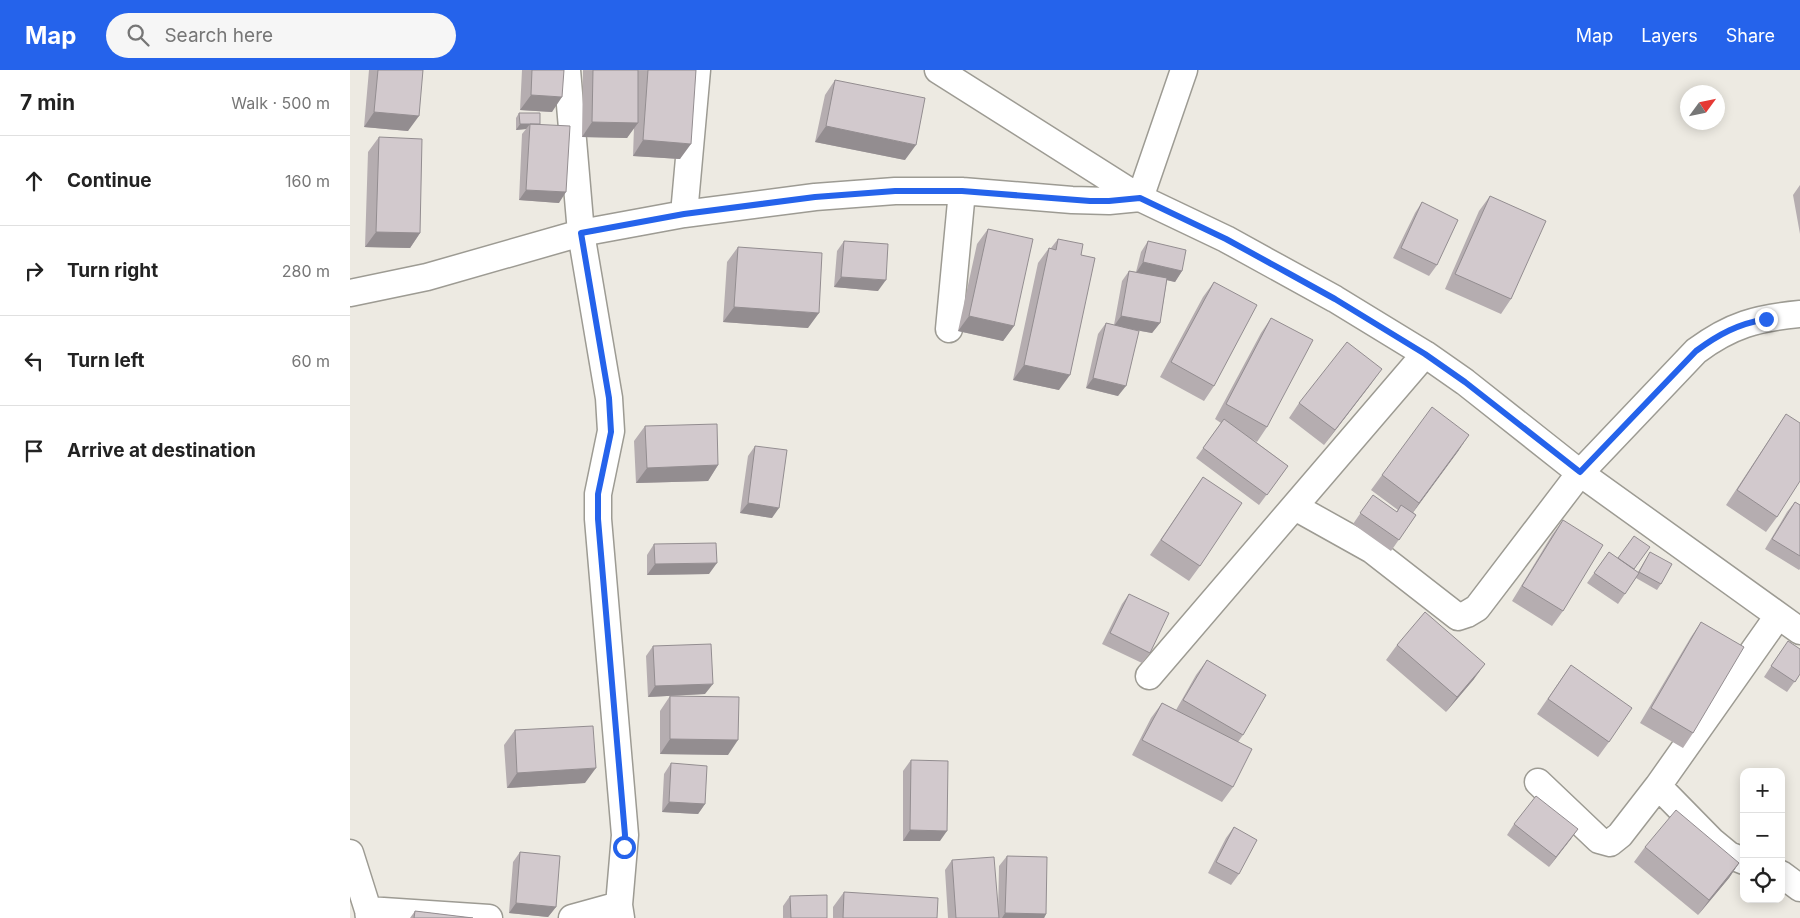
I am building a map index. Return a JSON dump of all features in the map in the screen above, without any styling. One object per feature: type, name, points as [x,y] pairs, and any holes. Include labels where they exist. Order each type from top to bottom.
[{"type":"street","points":[[567,70],[581,233],[609,398],[611,432],[598,502],[625,835],[620,912],[572,918]]},
{"type":"street","points":[[684,214],[697,70]]},
{"type":"street","points":[[938,70],[1140,198],[1226,239],[1335,299],[1425,354],[1465,382],[1580,472],[1800,631]]},
{"type":"street","points":[[1140,198],[1184,70]]},
{"type":"street","points":[[350,293],[427,277],[581,233],[684,214],[815,197],[895,191],[962,191],[1072,200],[1109,201],[1140,198]]},
{"type":"street","points":[[949,329],[962,191]]},
{"type":"street","points":[[1295,507],[1372,550],[1458,617],[1468,614],[1477,608],[1580,472],[1696,351],[1716,336],[1749,322],[1800,314]]},
{"type":"street","points":[[1150,676],[1425,354]]},
{"type":"street","points":[[1538,782],[1599,840],[1610,843],[1620,835],[1658,786],[1778,616]]},
{"type":"street","points":[[1658,786],[1712,840],[1730,855],[1740,859]]},
{"type":"street","points":[[350,853],[369,914],[489,918]]},
{"type":"street","points":[[1785,877],[1800,888]]},
{"type":"building","points":[[378,70],[423,70],[419,116],[374,112]]},
{"type":"building","points":[[532,70],[564,70],[562,97],[531,95]]},
{"type":"building","points":[[593,70],[638,70],[638,123],[592,122]]},
{"type":"building","points":[[648,70],[696,70],[691,144],[643,140]]},
{"type":"building","points":[[835,80],[925,98],[916,145],[826,126]]},
{"type":"building","points":[[519,113],[540,113],[540,124],[520,124]]},
{"type":"building","points":[[530,124],[570,126],[566,192],[526,190]]},
{"type":"building","points":[[379,137],[422,139],[420,233],[376,232]]},
{"type":"building","points":[[1490,196],[1546,221],[1511,299],[1455,274]]},
{"type":"building","points":[[1422,202],[1458,220],[1437,265],[1401,248]]},
{"type":"building","points":[[988,229],[1033,239],[1014,326],[969,316]]},
{"type":"building","points":[[1058,239],[1083,244],[1081,255],[1095,258],[1070,375],[1024,365],[1049,248],[1056,250]]},
{"type":"building","points":[[844,241],[888,244],[886,280],[841,277]]},
{"type":"building","points":[[1148,241],[1186,250],[1182,271],[1143,262]]},
{"type":"building","points":[[738,247],[822,253],[819,313],[734,307]]},
{"type":"building","points":[[1129,271],[1167,278],[1160,323],[1121,316]]},
{"type":"building","points":[[1214,282],[1257,305],[1214,386],[1171,362]]},
{"type":"building","points":[[1271,318],[1313,340],[1267,427],[1226,404]]},
{"type":"building","points":[[1106,323],[1139,331],[1126,386],[1093,378]]},
{"type":"building","points":[[1347,342],[1382,369],[1335,430],[1299,403]]},
{"type":"building","points":[[1432,407],[1469,435],[1419,503],[1382,475]]},
{"type":"building","points":[[1786,414],[1800,423],[1800,481],[1777,517],[1737,490]]},
{"type":"building","points":[[1224,419],[1288,466],[1267,495],[1203,448]]},
{"type":"building","points":[[717,424],[718,465],[647,468],[645,426]]},
{"type":"building","points":[[755,446],[787,450],[779,508],[748,503]]},
{"type":"building","points":[[1203,477],[1242,503],[1200,566],[1161,540]]},
{"type":"building","points":[[1373,495],[1397,512],[1401,505],[1416,515],[1399,540],[1360,513]]},
{"type":"building","points":[[1795,502],[1800,505],[1800,556],[1772,539]]},
{"type":"building","points":[[1563,520],[1603,545],[1563,611],[1522,586]]},
{"type":"building","points":[[1634,536],[1650,547],[1634,569],[1618,558]]},
{"type":"building","points":[[716,543],[717,563],[655,564],[654,544]]},
{"type":"building","points":[[1609,552],[1639,573],[1625,594],[1594,573]]},
{"type":"building","points":[[1650,552],[1672,564],[1661,584],[1639,572]]},
{"type":"building","points":[[1129,594],[1169,613],[1150,653],[1110,633]]},
{"type":"building","points":[[1425,612],[1485,664],[1457,697],[1397,645]]},
{"type":"building","points":[[1701,622],[1744,647],[1693,733],[1651,708]]},
{"type":"building","points":[[1788,641],[1800,649],[1800,674],[1795,682],[1771,666]]},
{"type":"building","points":[[711,644],[713,684],[655,686],[653,646]]},
{"type":"building","points":[[1207,660],[1266,695],[1243,735],[1183,700]]},
{"type":"building","points":[[1571,665],[1632,708],[1609,742],[1548,699]]},
{"type":"building","points":[[670,696],[739,697],[738,740],[670,739]]},
{"type":"building","points":[[1162,703],[1252,749],[1233,787],[1142,740]]},
{"type":"building","points":[[593,726],[596,768],[517,773],[515,730]]},
{"type":"building","points":[[911,760],[948,761],[947,831],[910,830]]},
{"type":"building","points":[[671,763],[707,766],[705,804],[669,802]]},
{"type":"building","points":[[1536,796],[1578,829],[1556,857],[1514,824]]},
{"type":"building","points":[[1676,810],[1739,863],[1709,900],[1645,847]]},
{"type":"building","points":[[1234,827],[1257,840],[1239,874],[1216,862]]},
{"type":"building","points":[[520,852],[560,856],[556,907],[516,903]]},
{"type":"building","points":[[1007,856],[1047,857],[1046,914],[1005,913]]},
{"type":"building","points":[[994,857],[999,918],[956,918],[952,860]]},
{"type":"building","points":[[844,892],[938,898],[937,918],[843,918]]},
{"type":"building","points":[[827,895],[827,918],[791,918],[790,896]]},
{"type":"building","points":[[415,911],[473,918],[414,918]]},
{"type":"route","points":[[624,847],[625,835],[598,519],[598,494],[611,432],[609,398],[581,233],[684,214],[815,197],[895,191],[962,191],[1090,201],[1140,198],[1226,239],[1335,299],[1425,354],[1465,382],[1580,472],[1696,351],[1716,336],[1749,322],[1766,319]]}]
